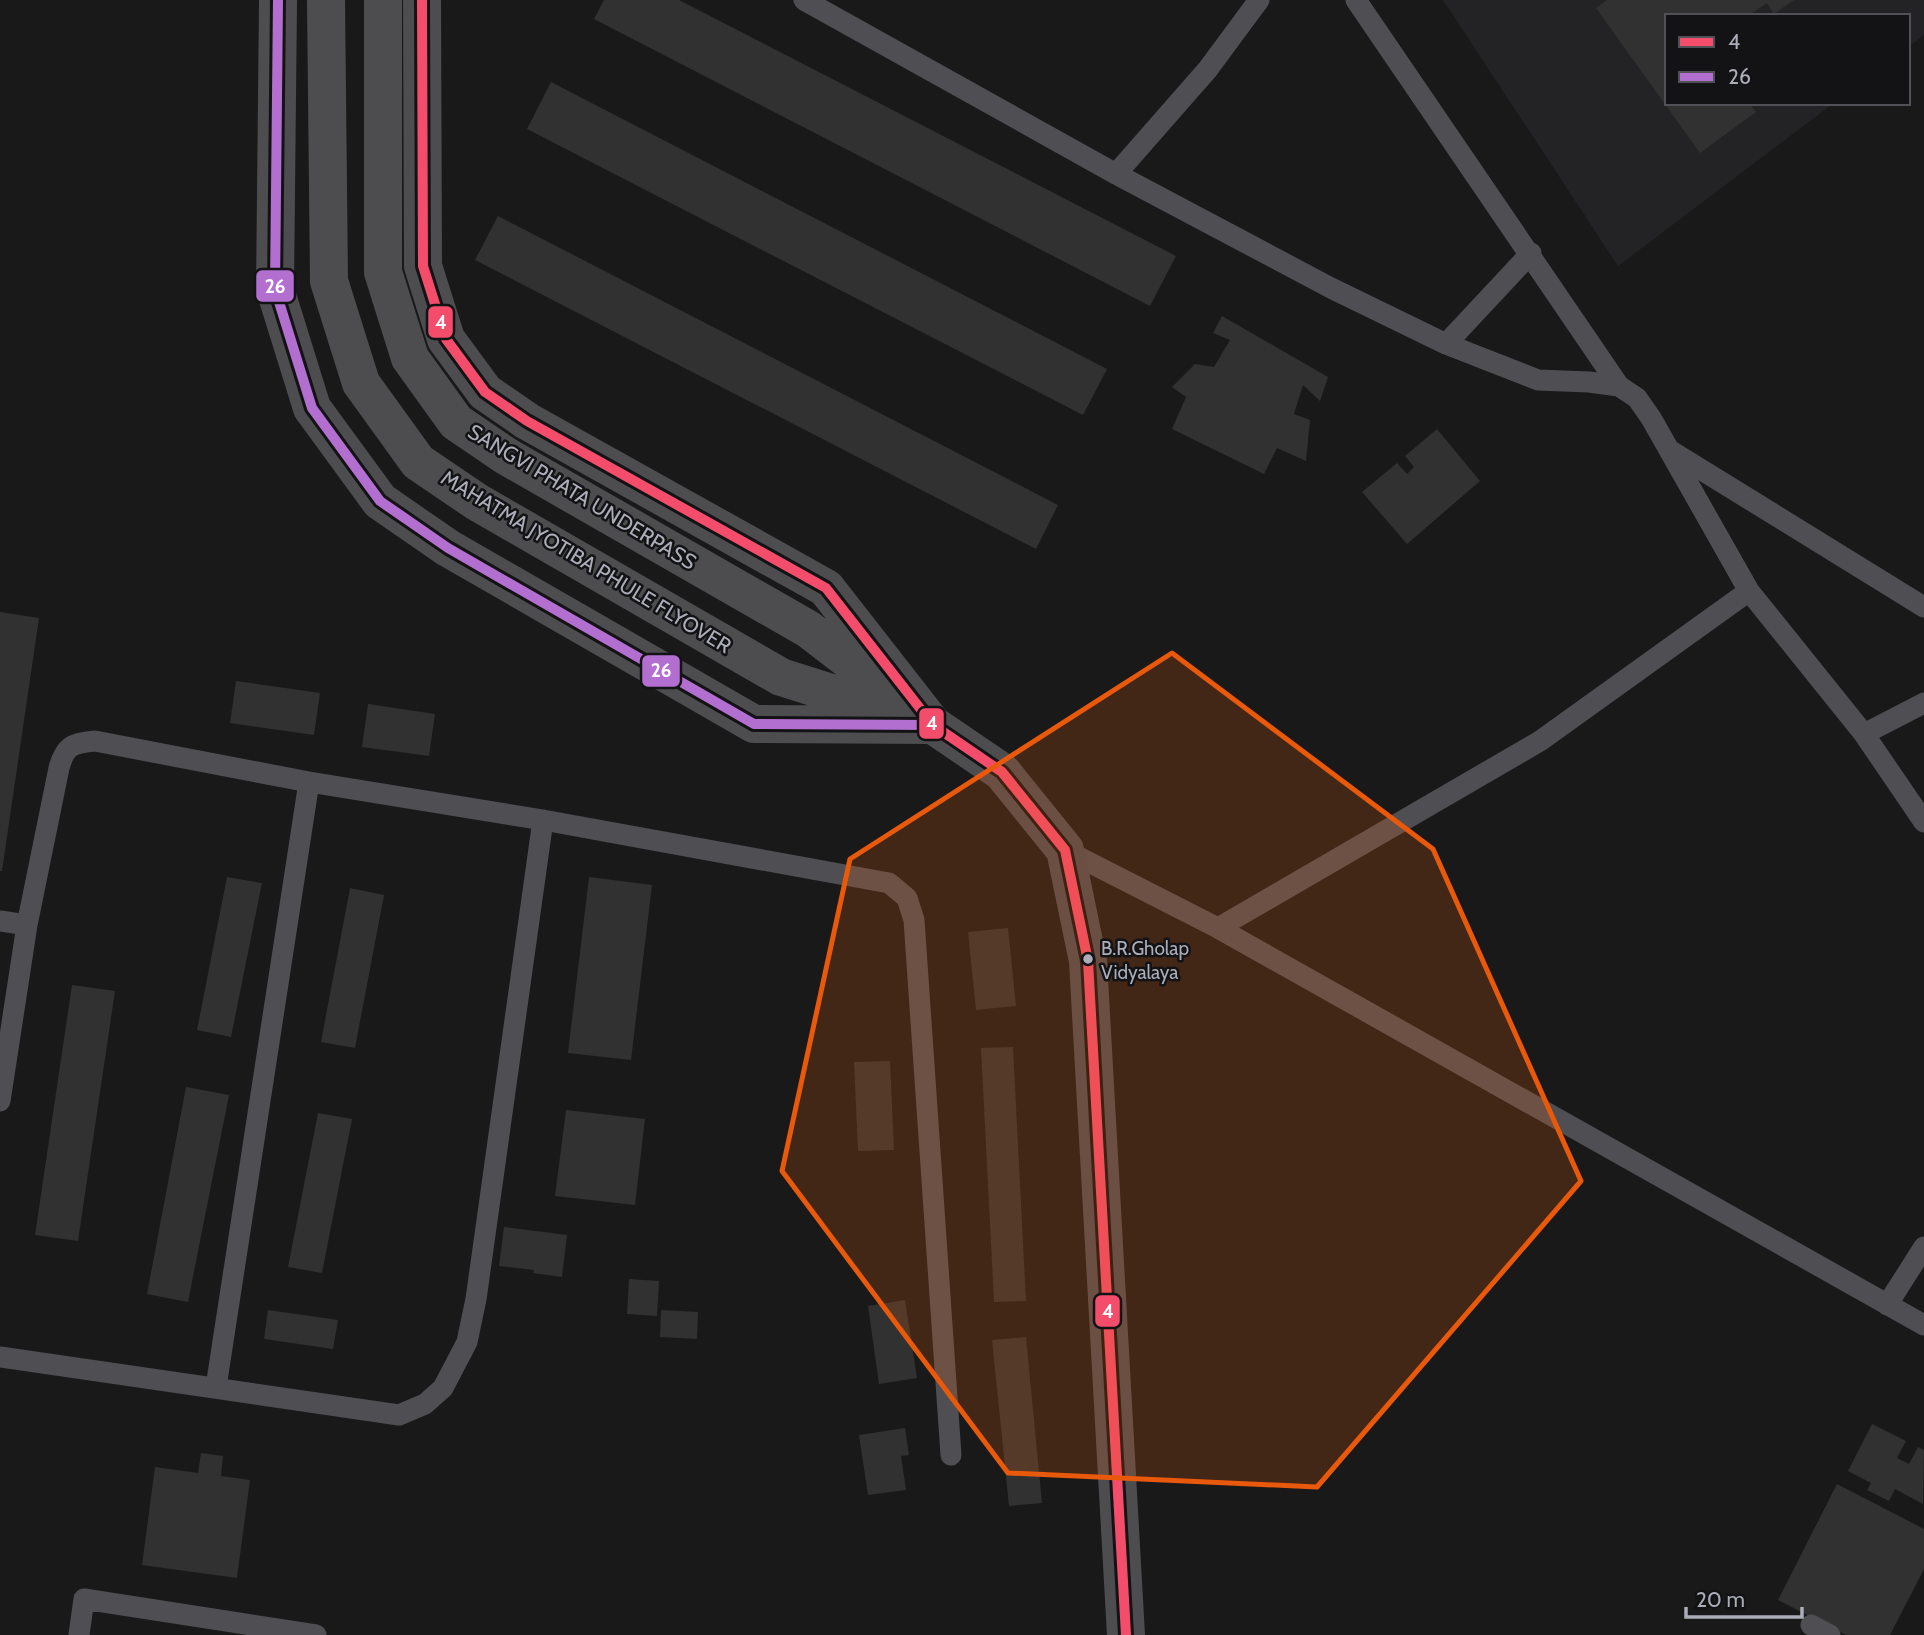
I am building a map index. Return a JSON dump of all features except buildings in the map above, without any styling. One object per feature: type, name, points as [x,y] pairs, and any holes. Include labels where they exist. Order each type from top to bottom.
[{"type":"main road","points":[[278,0],[275,289],[313,408],[380,501],[448,548],[754,724],[933,725]]},
{"type":"main road","name":"MAHATMA JYOTIBA PHULE FLYOVER","points":[[326,0],[329,281],[361,383],[418,462],[477,502],[781,677],[933,725]]},
{"type":"main road","name":"SANGVI PHATA UNDERPASS","points":[[383,0],[383,272],[410,358],[456,422],[506,456],[808,629],[933,725]]},
{"type":"main road","points":[[422,0],[423,266],[446,340],[485,392],[527,421],[826,588],[933,725],[1002,772],[1065,850],[1088,961],[1126,1635]]},
{"type":"lane","points":[[804,0],[1116,174],[1331,288],[1446,344],[1538,380],[1619,386]]},
{"type":"lane","points":[[1116,174],[1208,69],[1259,0]]},
{"type":"lane","points":[[1356,0],[1531,253],[1619,386],[1637,398],[1749,591],[1864,734],[1924,822]]},
{"type":"lane","points":[[1446,344],[1531,253]]},
{"type":"lane","points":[[1669,450],[1924,607]]},
{"type":"lane","points":[[1218,928],[1540,741],[1749,591]]},
{"type":"lane","points":[[1864,734],[1924,703]]},
{"type":"lane","points":[[0,1101],[27,925],[61,761],[64,753],[76,743],[94,741],[309,782],[543,820],[889,883],[907,898],[914,920],[951,1455]]},
{"type":"lane","points":[[216,1387],[309,782]]},
{"type":"lane","points":[[0,1357],[399,1415],[425,1404],[443,1388],[467,1342],[476,1299],[543,820]]},
{"type":"lane","points":[[1065,850],[1218,928],[1924,1325]]},
{"type":"lane","points":[[0,921],[27,925]]},
{"type":"lane","points":[[1886,1305],[1924,1247]]},
{"type":"lane","points":[[79,1635],[84,1599],[219,1627],[316,1635]]},
{"type":"highlighted area","points":[[1172,653],[1433,849],[1581,1181],[1317,1487],[1008,1473],[782,1171],[850,859]]},
{"type":"shaded area","points":[[1443,0],[1924,0],[1924,35],[1910,46],[1910,14],[1665,14],[1665,105],[1831,105],[1618,266]]},
{"type":"transit line","name":"26","points":[[278,0],[275,289],[312,408],[380,501],[448,548],[754,724],[933,725]]},
{"type":"transit line","name":"4","points":[[422,0],[423,266],[446,339],[485,392],[527,421],[826,588],[933,725],[1002,772],[1065,850],[1088,961],[1126,1635]]},
{"type":"place","name":"B.R.Gholap Vidyalaya","points":[[1088,959]]}]
